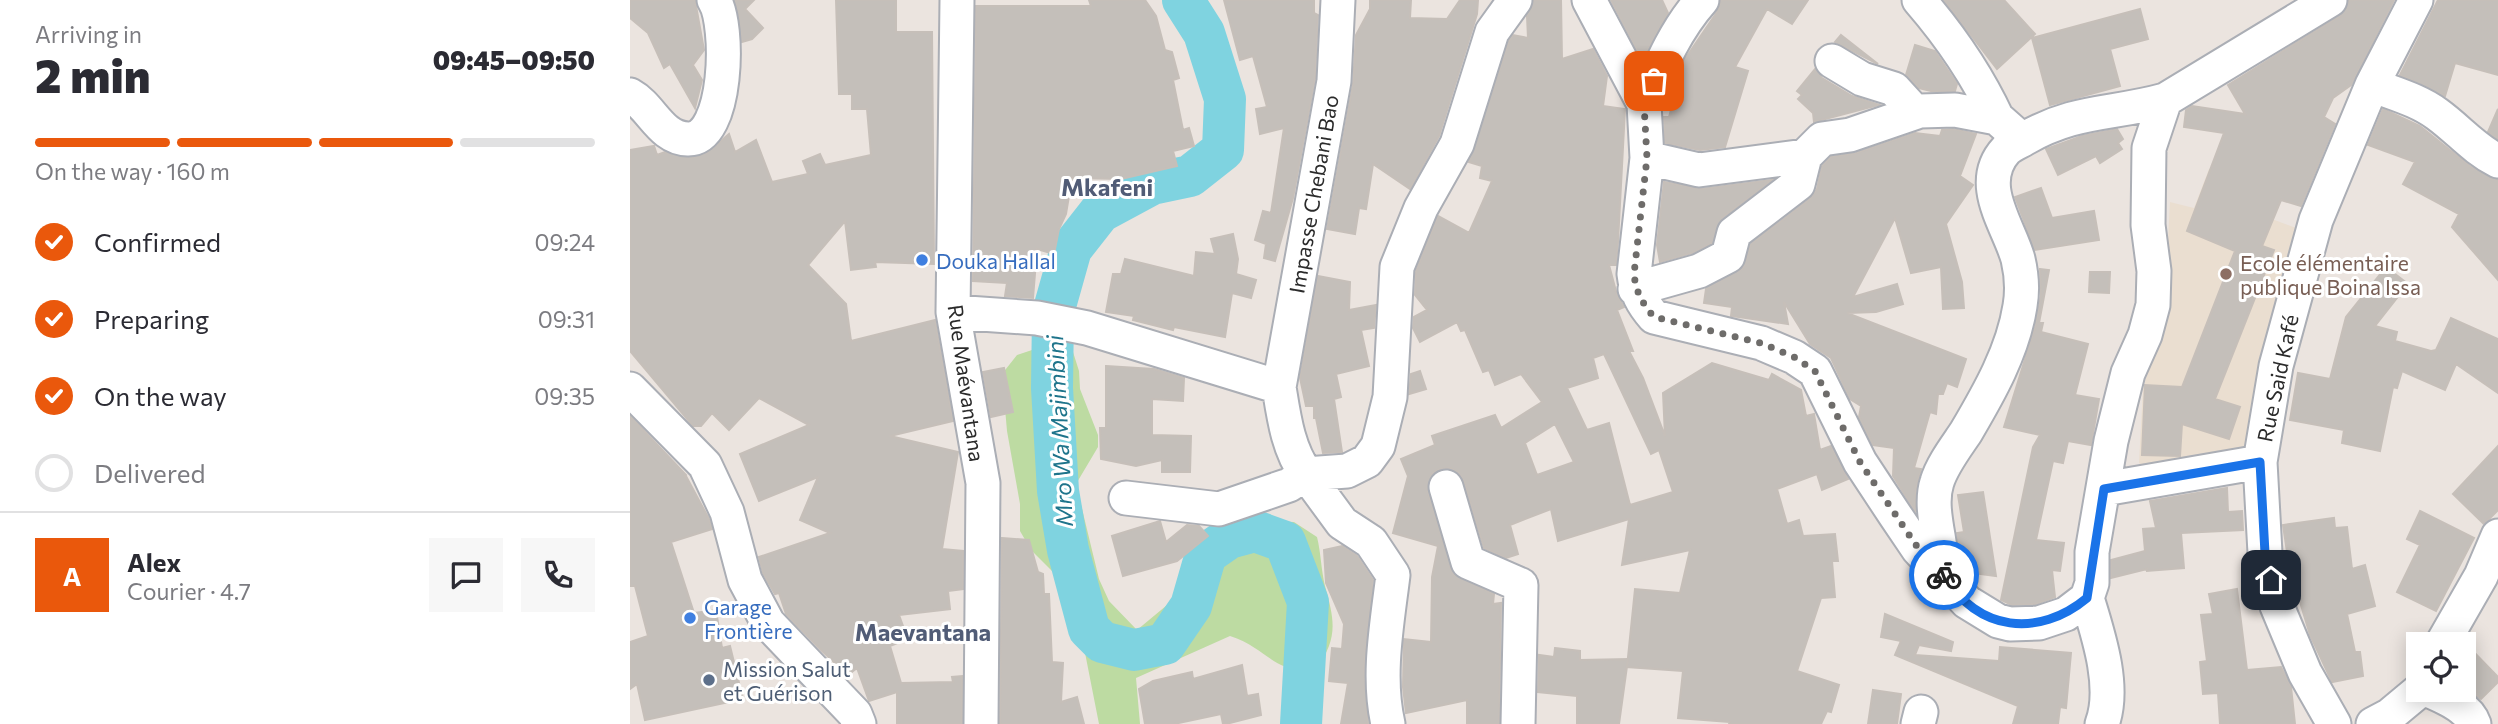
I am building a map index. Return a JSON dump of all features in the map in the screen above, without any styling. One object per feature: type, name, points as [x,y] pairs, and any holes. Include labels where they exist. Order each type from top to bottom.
[{"type":"street","points":[[630,95],[643,102],[662,128],[678,137],[691,139],[704,134],[717,113],[719,99],[724,22],[714,0]]},
{"type":"street","name":"Rue Maévantana","points":[[957,0],[953,312],[983,483],[981,724]]},
{"type":"street","name":"Impasse Chebani Bao","points":[[1279,387],[1334,81],[1338,0]]},
{"type":"street","points":[[1126,498],[1219,509],[1289,485],[1306,474],[1347,471],[1367,461],[1378,446],[1390,397],[1397,267],[1421,208],[1457,144],[1492,32],[1515,0]]},
{"type":"street","points":[[1589,0],[1644,104],[1647,158],[1635,257],[1636,289],[1654,317],[1761,343],[1794,357],[1815,371],[1860,462],[1918,548],[1968,602],[1998,621],[2010,624],[2039,624],[2066,614],[2087,598]]},
{"type":"street","points":[[1644,104],[1664,58],[1689,15],[1702,0]]},
{"type":"street","points":[[1919,0],[1976,74],[1997,118],[2022,140]]},
{"type":"street","points":[[1942,572],[1936,483],[2003,363],[2020,309],[2023,284],[2018,257],[1998,211],[1993,178],[2006,150],[2077,115],[2125,111],[2165,100],[2330,0]]},
{"type":"street","name":"Rue Said Kafé","points":[[2334,724],[2305,673],[2277,606],[2265,553],[2260,462],[2276,366],[2316,220],[2372,85],[2416,0]]},
{"type":"street","points":[[1832,61],[1861,79],[1894,89],[1915,112]]},
{"type":"street","points":[[2372,85],[2414,100],[2437,114],[2479,152],[2498,161]]},
{"type":"street","points":[[2102,724],[2106,690],[2103,660],[2087,598],[2111,441],[2128,373],[2145,335],[2153,305],[2154,271],[2148,225],[2149,148],[2165,100]]},
{"type":"street","points":[[1636,289],[1699,271],[1728,256],[1734,233],[1798,184],[1805,156],[1822,139],[1850,135],[1915,112],[1955,110],[1997,118]]},
{"type":"street","points":[[1647,158],[1699,170],[1805,156]]},
{"type":"street","points":[[953,312],[1037,318],[1087,328],[1279,387],[1296,461],[1342,523],[1371,542],[1393,575],[1385,643],[1384,705],[1388,724]]},
{"type":"street","points":[[630,389],[705,465],[727,512],[745,580],[768,623],[855,714],[859,724]]},
{"type":"street","points":[[2104,489],[2260,462]]},
{"type":"street","points":[[1446,487],[1468,562],[1521,585],[1518,724]]},
{"type":"street","points":[[2449,632],[2481,576],[2498,536]]},
{"type":"street","points":[[2373,724],[2406,702]]},
{"type":"street","points":[[2452,702],[2472,717],[2474,724]]},
{"type":"shaded area","name":"Ecole élémentaire publique Boina Issa","points":[[2209,169],[2249,184],[2240,207],[2296,228],[2249,444],[2242,449],[2144,467],[2139,463],[2143,388],[2164,319],[2170,202],[2194,208]]},
{"type":"green space","points":[[1053,343],[1073,352],[1079,371],[1080,389],[1098,435],[1098,447],[1076,484],[1099,579],[1109,601],[1137,630],[1220,561],[1262,521],[1294,522],[1317,537],[1331,610],[1331,639],[1316,670],[1289,668],[1230,636],[1136,678],[1140,724],[1099,724],[1076,607],[1066,585],[1031,550],[1020,531],[1020,504],[1007,431],[1002,374],[1017,355]]},
{"type":"building","points":[[630,0],[695,0],[704,50],[693,65],[702,80],[695,108],[670,64],[664,68],[648,33],[630,18]]},
{"type":"building","points":[[735,0],[754,0],[745,9],[763,28],[752,39],[742,42]]},
{"type":"building","points":[[836,0],[896,0],[896,32],[932,32],[934,264],[875,262],[876,267],[851,270],[845,221],[808,265],[846,304],[851,341],[935,320],[953,421],[890,436],[958,452],[942,549],[963,551],[963,589],[948,591],[950,609],[899,615],[903,626],[895,630],[900,642],[890,646],[901,683],[953,682],[952,677],[962,676],[962,724],[897,724],[897,692],[869,701],[857,668],[848,675],[821,650],[786,614],[779,593],[775,594],[763,573],[759,557],[830,533],[800,520],[818,477],[759,501],[740,454],[809,425],[759,398],[729,430],[712,413],[701,426],[693,426],[630,351],[630,150],[654,146],[657,155],[665,152],[694,157],[708,152],[729,134],[735,152],[756,140],[772,182],[808,174],[803,161],[820,154],[825,165],[871,155],[867,109],[852,109],[852,94],[839,94]]},
{"type":"building","points":[[1089,0],[1145,0],[1156,16],[1165,50],[1172,52],[1179,78],[1173,80],[1183,130],[1189,128],[1194,146],[1173,151],[1177,166],[1121,179],[1072,178],[1066,214],[1059,229],[1054,254],[1037,249],[1033,298],[1005,296],[1007,283],[973,281],[976,6],[1091,6]]},
{"type":"building","points":[[1224,0],[1314,0],[1314,13],[1318,15],[1315,79],[1293,198],[1275,261],[1264,258],[1266,244],[1255,240],[1263,211],[1271,213],[1284,128],[1260,134],[1256,109],[1267,107],[1253,56],[1240,60]]},
{"type":"building","points":[[1370,0],[1411,0],[1410,18],[1447,19],[1460,0],[1478,0],[1477,14],[1439,136],[1410,189],[1373,164],[1366,209],[1359,208],[1355,234],[1327,229],[1353,84],[1356,35],[1370,9]]},
{"type":"building","points":[[1534,0],[1561,0],[1562,59],[1593,49],[1607,76],[1603,106],[1625,109],[1616,265],[1609,265],[1617,295],[1624,307],[1617,310],[1633,351],[1629,351],[1643,378],[1665,436],[1663,393],[1712,363],[1769,380],[1772,374],[1801,390],[1806,416],[1814,414],[1820,450],[1831,446],[1848,479],[1822,490],[1817,474],[1777,489],[1787,524],[1799,520],[1803,536],[1835,534],[1838,561],[1832,561],[1835,597],[1821,598],[1797,671],[1839,685],[1831,712],[1827,711],[1821,724],[1729,724],[1730,722],[1678,718],[1683,671],[1627,667],[1635,589],[1680,593],[1690,550],[1622,565],[1629,519],[1558,541],[1551,509],[1510,525],[1518,554],[1506,558],[1484,548],[1464,482],[1459,473],[1450,468],[1440,469],[1432,474],[1428,492],[1453,574],[1494,594],[1493,604],[1501,603],[1499,724],[1467,724],[1467,700],[1406,713],[1403,687],[1404,639],[1431,642],[1432,577],[1438,546],[1393,533],[1408,476],[1401,459],[1435,445],[1432,436],[1495,415],[1501,428],[1542,402],[1521,374],[1495,385],[1489,370],[1483,372],[1465,330],[1461,331],[1457,322],[1420,342],[1413,328],[1414,317],[1427,310],[1415,295],[1416,271],[1438,216],[1469,233],[1492,181],[1480,178],[1482,166],[1469,162],[1509,41],[1513,35],[1528,38],[1527,16]],"holes":[[[1604,354],[1651,454],[1659,450],[1673,492],[1630,505],[1609,423],[1587,430],[1567,388],[1598,378],[1593,358]],[[1555,424],[1574,462],[1537,475],[1525,443]]]},
{"type":"building","points":[[1611,0],[1662,0],[1668,13],[1642,60]]},
{"type":"building","points":[[1721,0],[1808,0],[1792,24],[1767,9],[1735,67],[1748,71],[1725,147],[1700,150],[1665,143],[1664,117],[1669,117],[1685,59],[1717,12]]},
{"type":"building","points":[[1944,0],[2004,0],[2035,34],[1997,69]]},
{"type":"building","points":[[2349,0],[2394,0],[2351,85],[2333,98],[2324,117],[2335,124],[2301,206],[2281,200],[2262,246],[2274,250],[2215,399],[2240,407],[2229,439],[2182,424],[2180,456],[2142,455],[2145,385],[2182,387],[2235,251],[2187,231],[2224,133],[2184,127],[2186,110],[2192,106],[2245,114],[2228,85],[2340,16]]},
{"type":"building","points":[[2438,0],[2498,0],[2498,75],[2455,63],[2445,96],[2400,75]]},
{"type":"building","points":[[2140,9],[2148,39],[2110,49],[2120,86],[2050,105],[2032,38]]},
{"type":"building","points":[[1841,35],[1878,64],[1835,42]]},
{"type":"building","points":[[1915,45],[1935,51],[1957,84],[1955,91],[1919,88],[1906,75]]},
{"type":"building","points":[[1815,69],[1822,78],[1852,96],[1879,105],[1814,122],[1813,113],[1798,99],[1802,95],[1797,91]]},
{"type":"building","points":[[2383,109],[2420,126],[2471,167],[2498,180],[2498,280],[2452,227],[2459,214],[2403,184],[2415,162],[2368,145]]},
{"type":"building","points":[[2498,109],[2498,139],[2488,132]]},
{"type":"building","points":[[1953,129],[1976,134],[1960,176],[1973,185],[1946,224],[1962,282],[1964,308],[1943,309],[1941,267],[1911,273],[1895,218],[1853,297],[1897,284],[1903,304],[1876,312],[1847,313],[1966,359],[1957,387],[1947,383],[1943,394],[1938,394],[1936,414],[1930,412],[1914,468],[1921,469],[1916,489],[1915,511],[1893,476],[1894,448],[1873,445],[1859,417],[1861,406],[1850,399],[1831,358],[1810,344],[1784,302],[1788,324],[1731,316],[1732,307],[1704,303],[1706,289],[1743,268],[1751,244],[1810,199],[1817,189],[1822,166],[1831,157],[1856,153],[1915,133],[1940,136],[1942,130]]},
{"type":"building","points":[[2117,129],[2123,139],[2118,143],[2122,149],[2100,163],[2096,156],[2058,175],[2046,149],[2082,136]]},
{"type":"building","points":[[1772,180],[1722,218],[1712,243],[1692,253],[1660,262],[1657,245],[1664,182],[1701,189]]},
{"type":"building","points":[[2041,188],[2052,218],[2094,211],[2099,240],[2035,250],[2015,197]]},
{"type":"building","points":[[1233,234],[1238,259],[1236,274],[1256,280],[1251,298],[1232,293],[1225,337],[1174,327],[1173,330],[1133,320],[1134,316],[1106,312],[1113,274],[1121,274],[1125,259],[1194,276],[1196,252],[1215,254],[1211,239]]},
{"type":"building","points":[[2386,267],[2408,284],[2375,326],[2397,332],[2395,341],[2431,351],[2436,350],[2451,318],[2498,339],[2498,393],[2456,364],[2445,390],[2402,371],[2397,388],[2393,387],[2380,451],[2342,443],[2344,430],[2290,420],[2298,373],[2330,379],[2346,317]]},
{"type":"building","points":[[2040,269],[2049,270],[2039,323],[2043,323],[2041,332],[2088,344],[2075,395],[2099,399],[2091,445],[2068,441],[2063,463],[2053,461],[2036,540],[2064,543],[2060,571],[2052,570],[2055,597],[2036,604],[2012,605],[2001,600],[2033,447],[2040,435],[2004,427],[2035,327],[2041,296]]},
{"type":"building","points":[[2090,272],[2110,272],[2109,293],[2089,292]]},
{"type":"building","points":[[1318,276],[1350,282],[1349,310],[1376,305],[1374,328],[1361,330],[1369,366],[1336,374],[1341,397],[1334,399],[1342,452],[1323,453],[1314,418],[1314,406],[1306,406],[1300,378]]},
{"type":"building","points":[[1106,366],[1154,369],[1184,378],[1183,401],[1152,399],[1152,435],[1191,436],[1190,472],[1162,472],[1162,460],[1136,466],[1101,459],[1100,428],[1106,428]]},
{"type":"building","points":[[1004,368],[1013,412],[991,417],[983,372]]},
{"type":"building","points":[[1420,371],[1426,389],[1409,394],[1411,374]]},
{"type":"building","points":[[630,416],[686,475],[684,477],[686,476],[709,519],[712,529],[671,542],[694,613],[716,610],[722,648],[730,646],[743,699],[645,720],[637,684],[630,689],[630,642],[648,636],[635,586],[630,586]]},
{"type":"building","points":[[2498,446],[2498,510],[2484,524],[2453,494]]},
{"type":"building","points":[[2227,488],[2228,512],[2242,511],[2243,530],[2181,533],[2184,568],[2147,569],[2111,578],[2111,560],[2145,551],[2143,529],[2156,528],[2150,501]]},
{"type":"building","points":[[1983,492],[1996,576],[1965,572],[1967,558],[1961,560],[1957,533],[1964,532],[1958,495]]},
{"type":"building","points":[[2420,511],[2474,538],[2436,611],[2397,592],[2420,545],[2407,539]]},
{"type":"building","points":[[2334,518],[2335,528],[2347,527],[2352,569],[2365,565],[2375,606],[2347,614],[2355,652],[2360,652],[2363,676],[2332,682],[2310,635],[2291,579],[2283,525]]},
{"type":"building","points":[[1160,521],[1166,542],[1187,525],[1199,526],[1208,536],[1177,561],[1123,576],[1112,536]]},
{"type":"building","points":[[1002,538],[1029,540],[1038,572],[1043,574],[1044,594],[1049,594],[1052,662],[1063,663],[1061,702],[1077,697],[1084,724],[1000,724]]},
{"type":"building","points":[[1342,546],[1357,556],[1373,580],[1364,668],[1368,724],[1341,724],[1348,683],[1329,681],[1332,648],[1342,649],[1344,624],[1326,583],[1324,550]]},
{"type":"building","points":[[2237,589],[2247,670],[2281,667],[2291,687],[2295,724],[2220,724],[2218,693],[2203,694],[2200,662],[2207,661],[2201,615],[2213,614],[2209,594]]},
{"type":"building","points":[[1885,614],[1953,642],[1951,651],[1919,645],[1915,655],[1999,661],[2000,647],[2071,653],[2066,708],[2060,707],[2058,724],[2013,724],[2018,706],[1895,655],[1901,641],[1881,637]]},
{"type":"building","points":[[1555,648],[1580,651],[1580,660],[1628,659],[1619,724],[1577,724],[1577,696],[1538,692],[1539,655],[1554,657]]},
{"type":"building","points":[[2476,654],[2498,677],[2498,682],[2481,699],[2476,695]]},
{"type":"building","points":[[1242,665],[1247,696],[1258,694],[1261,715],[1226,724],[1223,724],[1221,714],[1174,724],[1145,724],[1139,689],[1153,681],[1192,672],[1193,679]]},
{"type":"building","points":[[1873,690],[1901,694],[1897,724],[1868,724]]},
{"type":"waterway","name":"Mro Wa Majimbini","points":[[1183,0],[1204,33],[1225,99],[1223,150],[1190,176],[1152,184],[1100,212],[1071,249],[1053,313],[1052,388],[1058,491],[1068,550],[1089,629],[1102,642],[1134,650],[1165,644],[1191,606],[1206,554],[1229,538],[1255,531],[1285,542],[1308,602],[1301,724]]},
{"type":"way so far","points":[[1654,81],[1644,104],[1647,158],[1634,274],[1636,289],[1643,304],[1654,317],[1761,343],[1794,357],[1815,371],[1860,462],[1918,548],[1944,575]]},
{"type":"place","name":"Douka Hallal","points":[[922,260]]},
{"type":"place","name":"Ecole élémentaire publique Boina Issa","points":[[2226,274]]},
{"type":"place","name":"Garage Frontière","points":[[690,618]]},
{"type":"place","name":"Mission Salut et Guérison","points":[[709,680]]},
{"type":"district","name":"Mkafeni","points":[[1107,186]]},
{"type":"district","name":"Maevantana","points":[[923,631]]},
{"type":"route","points":[[1944,575],[1968,602],[1984,614],[2010,624],[2039,624],[2066,614],[2087,598],[2092,583],[2092,552],[2104,489],[2260,462],[2265,553],[2271,580]]}]
